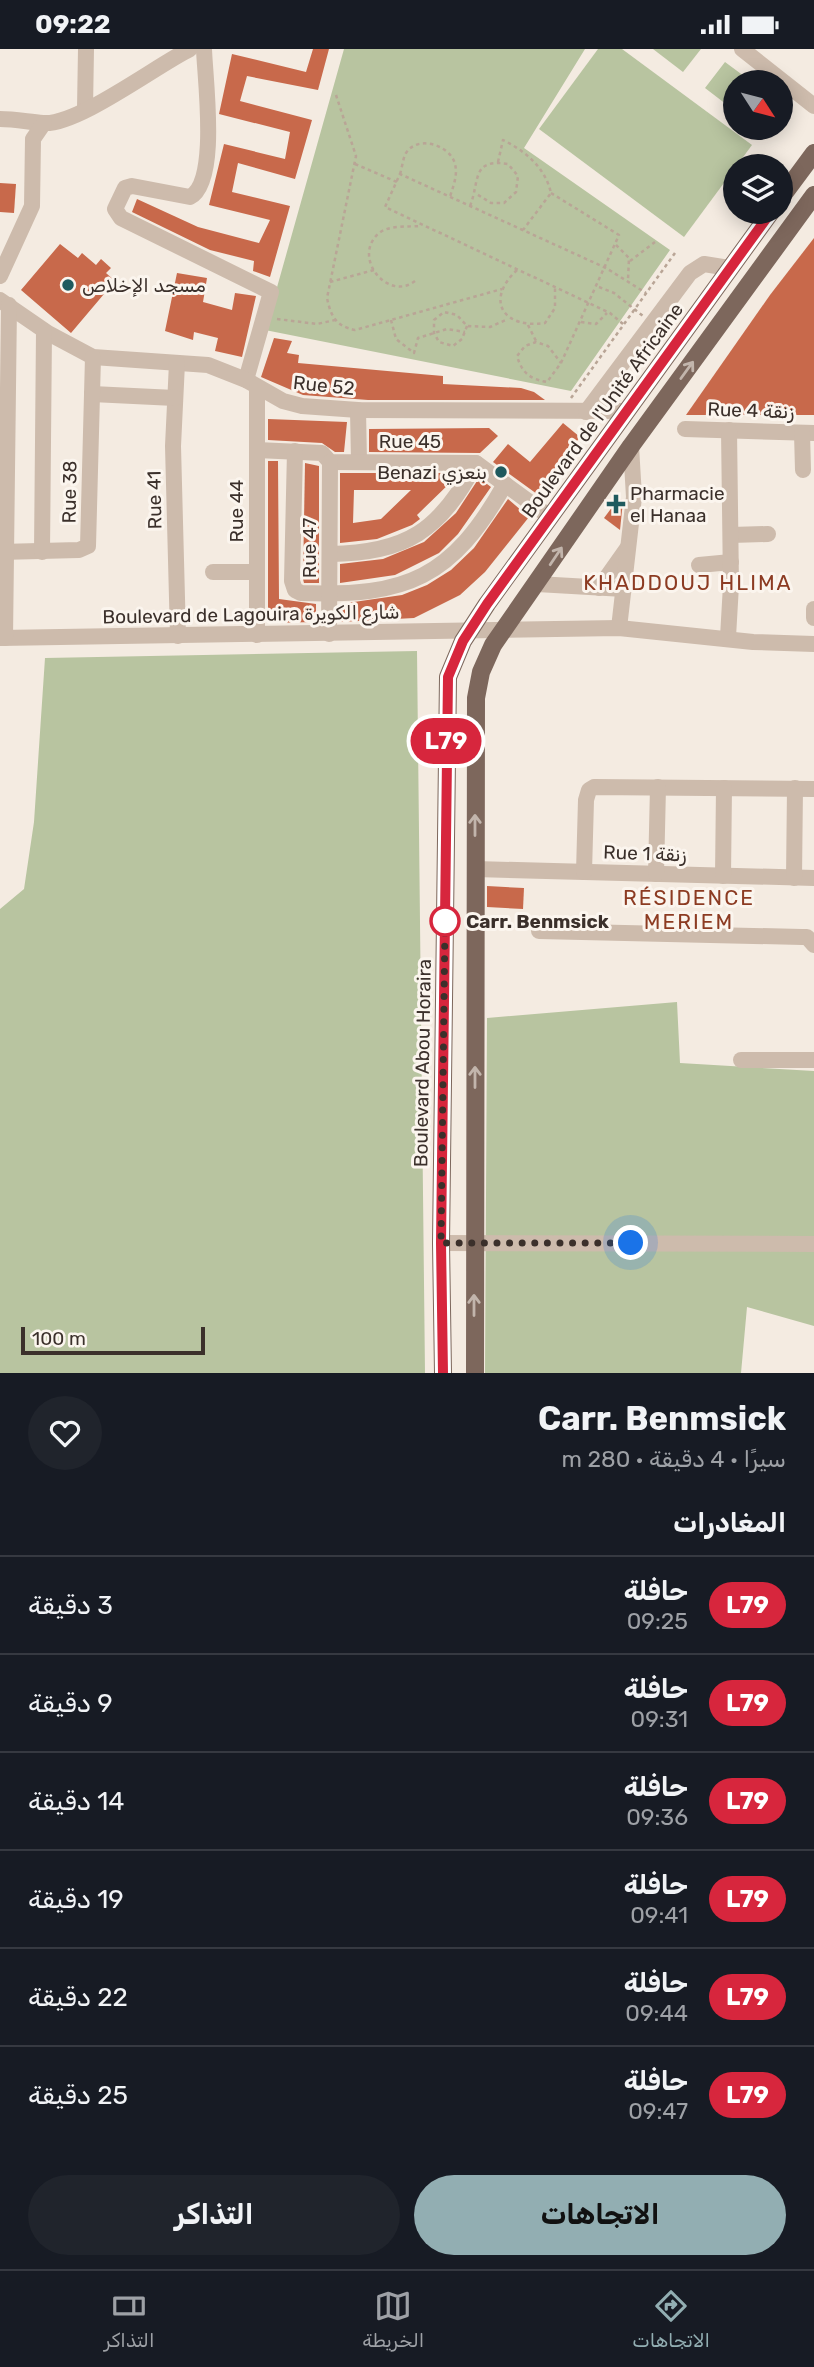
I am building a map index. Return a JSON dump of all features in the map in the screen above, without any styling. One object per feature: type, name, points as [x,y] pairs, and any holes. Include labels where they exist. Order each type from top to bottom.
[{"type":"main road","points":[[793,181],[814,153]]},
{"type":"main road","points":[[475,1373],[477,687],[484,663],[502,632],[631,446],[812,200]]},
{"type":"main road","name":"Boulevard de l'Unité Africaine","points":[[468,632],[762,224]]},
{"type":"main road","name":"Boulevard Abou Horaira","points":[[443,1373],[441,1243],[446,696],[453,661],[468,632]]},
{"type":"street","points":[[85,109],[86,49]]},
{"type":"street","points":[[0,118],[30,119],[44,123],[85,109],[190,49]]},
{"type":"street","name":"Rue 44","points":[[204,49],[207,164],[200,189],[190,197],[132,185],[125,188],[116,215],[271,292],[251,383],[257,450],[257,635]]},
{"type":"street","points":[[742,49],[814,106]]},
{"type":"street","points":[[0,276],[30,212],[33,139],[44,123]]},
{"type":"street","points":[[586,412],[651,322],[698,266],[710,264],[729,268]]},
{"type":"street","points":[[3,638],[4,303]]},
{"type":"street","name":"Rue 52","points":[[4,303],[44,331],[93,357],[219,368],[292,404],[358,410],[627,411]]},
{"type":"street","points":[[42,552],[44,331]]},
{"type":"street","name":"Rue 38","points":[[3,552],[79,550],[88,545],[93,357]]},
{"type":"street","name":"Rue 41","points":[[177,363],[175,398],[178,636]]},
{"type":"street","points":[[92,394],[175,398]]},
{"type":"street","points":[[358,410],[359,462]]},
{"type":"street","name":"Rue 4 زنقة","points":[[685,429],[808,433]]},
{"type":"street","points":[[728,637],[731,562],[729,430]]},
{"type":"street","points":[[803,470],[808,433]]},
{"type":"street","points":[[619,628],[631,543],[634,497],[631,446]]},
{"type":"street","name":"Rue 45","points":[[257,450],[321,453],[330,462],[476,463]]},
{"type":"street","points":[[295,450],[292,587],[301,593],[329,594],[399,586],[439,566],[473,534],[505,484]]},
{"type":"street","name":"Rue 47","points":[[329,634],[330,462]]},
{"type":"street","points":[[330,554],[382,551],[414,537],[446,508],[476,463],[550,517]]},
{"type":"street","points":[[731,535],[768,534]]},
{"type":"street","points":[[599,588],[631,543]]},
{"type":"street","points":[[699,565],[731,562]]},
{"type":"street","points":[[213,572],[257,572]]},
{"type":"street","points":[[537,584],[624,589]]},
{"type":"street","points":[[814,609],[814,618]]},
{"type":"street","name":"Boulevard de Lagouira شارع الكويرة","points":[[3,638],[502,632],[619,628],[728,637],[752,642],[814,644]]},
{"type":"street","points":[[584,872],[586,800],[589,790],[594,786],[814,789]]},
{"type":"street","points":[[656,874],[657,787]]},
{"type":"street","points":[[723,876],[724,788]]},
{"type":"street","points":[[794,878],[795,788]]},
{"type":"street","name":"Rue 1 زنقة","points":[[475,869],[814,878]]},
{"type":"street","points":[[539,931],[807,937],[814,945]]},
{"type":"street","points":[[741,1060],[814,1060]]},
{"type":"street","points":[[441,1243],[814,1244]]},
{"type":"path","points":[[336,95],[355,156],[327,298],[335,320],[341,327],[355,330],[502,289]]},
{"type":"path","points":[[498,162],[503,140],[516,146],[540,168],[548,180],[551,193],[619,235],[598,287],[561,363],[547,382],[533,380],[527,375],[521,369],[517,356],[525,346],[536,342]]},
{"type":"path","points":[[450,197],[456,176],[454,161],[448,151],[432,144],[417,144],[406,153],[397,182],[385,207],[607,312],[623,324]]},
{"type":"path","points":[[470,206],[475,193],[475,179],[481,168],[492,162],[508,164],[518,176],[516,192],[505,203],[491,203],[475,193]]},
{"type":"path","points":[[354,163],[397,182]]},
{"type":"path","points":[[400,174],[606,268],[646,293]]},
{"type":"path","points":[[523,230],[551,193]]},
{"type":"path","points":[[415,281],[410,285],[388,284],[374,270],[369,248],[378,233],[398,227],[424,226]]},
{"type":"path","points":[[630,261],[655,242]]},
{"type":"path","points":[[616,245],[623,249],[630,261],[628,280]]},
{"type":"path","points":[[562,411],[675,253]]},
{"type":"path","points":[[330,282],[374,270]]},
{"type":"path","points":[[508,319],[500,306],[502,289],[516,270]]},
{"type":"path","points":[[598,287],[614,293],[651,322]]},
{"type":"path","points":[[467,325],[465,332],[453,346],[439,342],[434,333],[434,320],[444,312],[457,315],[467,325],[490,327],[508,319],[528,325],[545,323],[555,308],[555,289]]},
{"type":"path","points":[[581,322],[596,324],[607,312]]},
{"type":"path","points":[[276,320],[317,324],[335,320]]},
{"type":"path","points":[[391,320],[396,339],[409,352],[414,353],[418,338],[447,329],[465,332]]},
{"type":"path","points":[[528,325],[536,342],[548,347],[561,363]]},
{"type":"green space","points":[[344,49],[585,49],[524,148],[670,250],[571,391],[265,330]]},
{"type":"green space","points":[[598,49],[622,49],[723,124],[723,140],[745,140],[752,145],[745,154],[723,154],[723,184],[684,237],[539,129]]},
{"type":"green space","points":[[653,49],[701,49],[683,72]]},
{"type":"green space","points":[[725,62],[736,70],[723,70],[723,102],[705,88]]},
{"type":"green space","points":[[417,651],[425,1373],[0,1373],[0,909],[24,889],[34,822],[45,658]]},
{"type":"green space","points":[[677,1002],[680,1063],[814,1071],[814,1326],[747,1307],[741,1373],[485,1373],[487,1018]]},
{"type":"building","points":[[313,49],[329,49],[318,90],[247,76],[240,101],[312,120],[295,179],[238,163],[232,192],[290,206],[270,277],[253,271],[254,261],[210,250],[132,212],[137,199],[198,227],[259,243],[270,220],[209,205],[224,144],[285,159],[290,132],[219,114],[232,54],[306,72]]},
{"type":"building","points":[[0,183],[16,184],[14,213],[0,212]]},
{"type":"building","points":[[814,238],[814,415],[686,415],[770,295]]},
{"type":"building","name":"مسجد الإخلاص","points":[[60,244],[78,258],[82,253],[96,265],[101,259],[111,268],[106,273],[115,281],[71,333],[21,290]]},
{"type":"building","points":[[177,273],[207,278],[203,302],[232,310],[235,293],[256,296],[242,357],[215,351],[218,338],[194,332],[193,340],[165,331]]},
{"type":"building","points":[[274,338],[292,341],[287,353],[299,355],[298,363],[443,376],[443,384],[521,388],[534,392],[545,400],[368,400],[303,395],[261,377]]},
{"type":"building","points":[[268,419],[347,422],[344,452],[335,452],[322,443],[268,440]]},
{"type":"building","points":[[563,423],[580,437],[537,494],[493,462],[508,444],[530,462]]},
{"type":"building","points":[[489,428],[498,436],[480,453],[369,452],[369,429]]},
{"type":"building","points":[[268,461],[278,461],[279,599],[316,604],[316,622],[268,623]]},
{"type":"building","points":[[305,463],[319,466],[319,583],[304,583],[303,579]]},
{"type":"building","points":[[340,473],[444,473],[454,479],[417,515],[420,519],[412,525],[377,539],[340,543]],"holes":[[[354,490],[411,490],[381,519],[353,523]]]},
{"type":"building","points":[[479,478],[491,487],[458,534],[439,553],[395,575],[340,583],[340,564],[383,559],[424,542],[456,513]]},
{"type":"building","points":[[619,498],[623,501],[620,530],[604,518]]},
{"type":"building","points":[[508,499],[529,517],[485,572],[460,595],[414,618],[340,622],[340,604],[402,595],[427,585],[451,570],[474,548]]},
{"type":"building","points":[[487,886],[524,888],[523,909],[487,907]]},
{"type":"bus line","name":"L79","points":[[443,1373],[441,1243],[448,677],[463,641],[487,604],[762,224]]},
{"type":"place","name":"مسجد الإخلاص","points":[[68,285]]},
{"type":"place","name":"Benazi بنعزي","points":[[501,472]]},
{"type":"place","name":"Pharmacie el Hanaa","points":[[616,504]]},
{"type":"place","name":"Carr. Benmsick","points":[[445,921]]},
{"type":"district","name":"KHADDOUJ HLIMA","points":[[688,583]]},
{"type":"district","name":"RÉSIDENCE MERIEM","points":[[689,910]]},
{"type":"route","points":[[445,921],[441,1243],[631,1243]]}]
